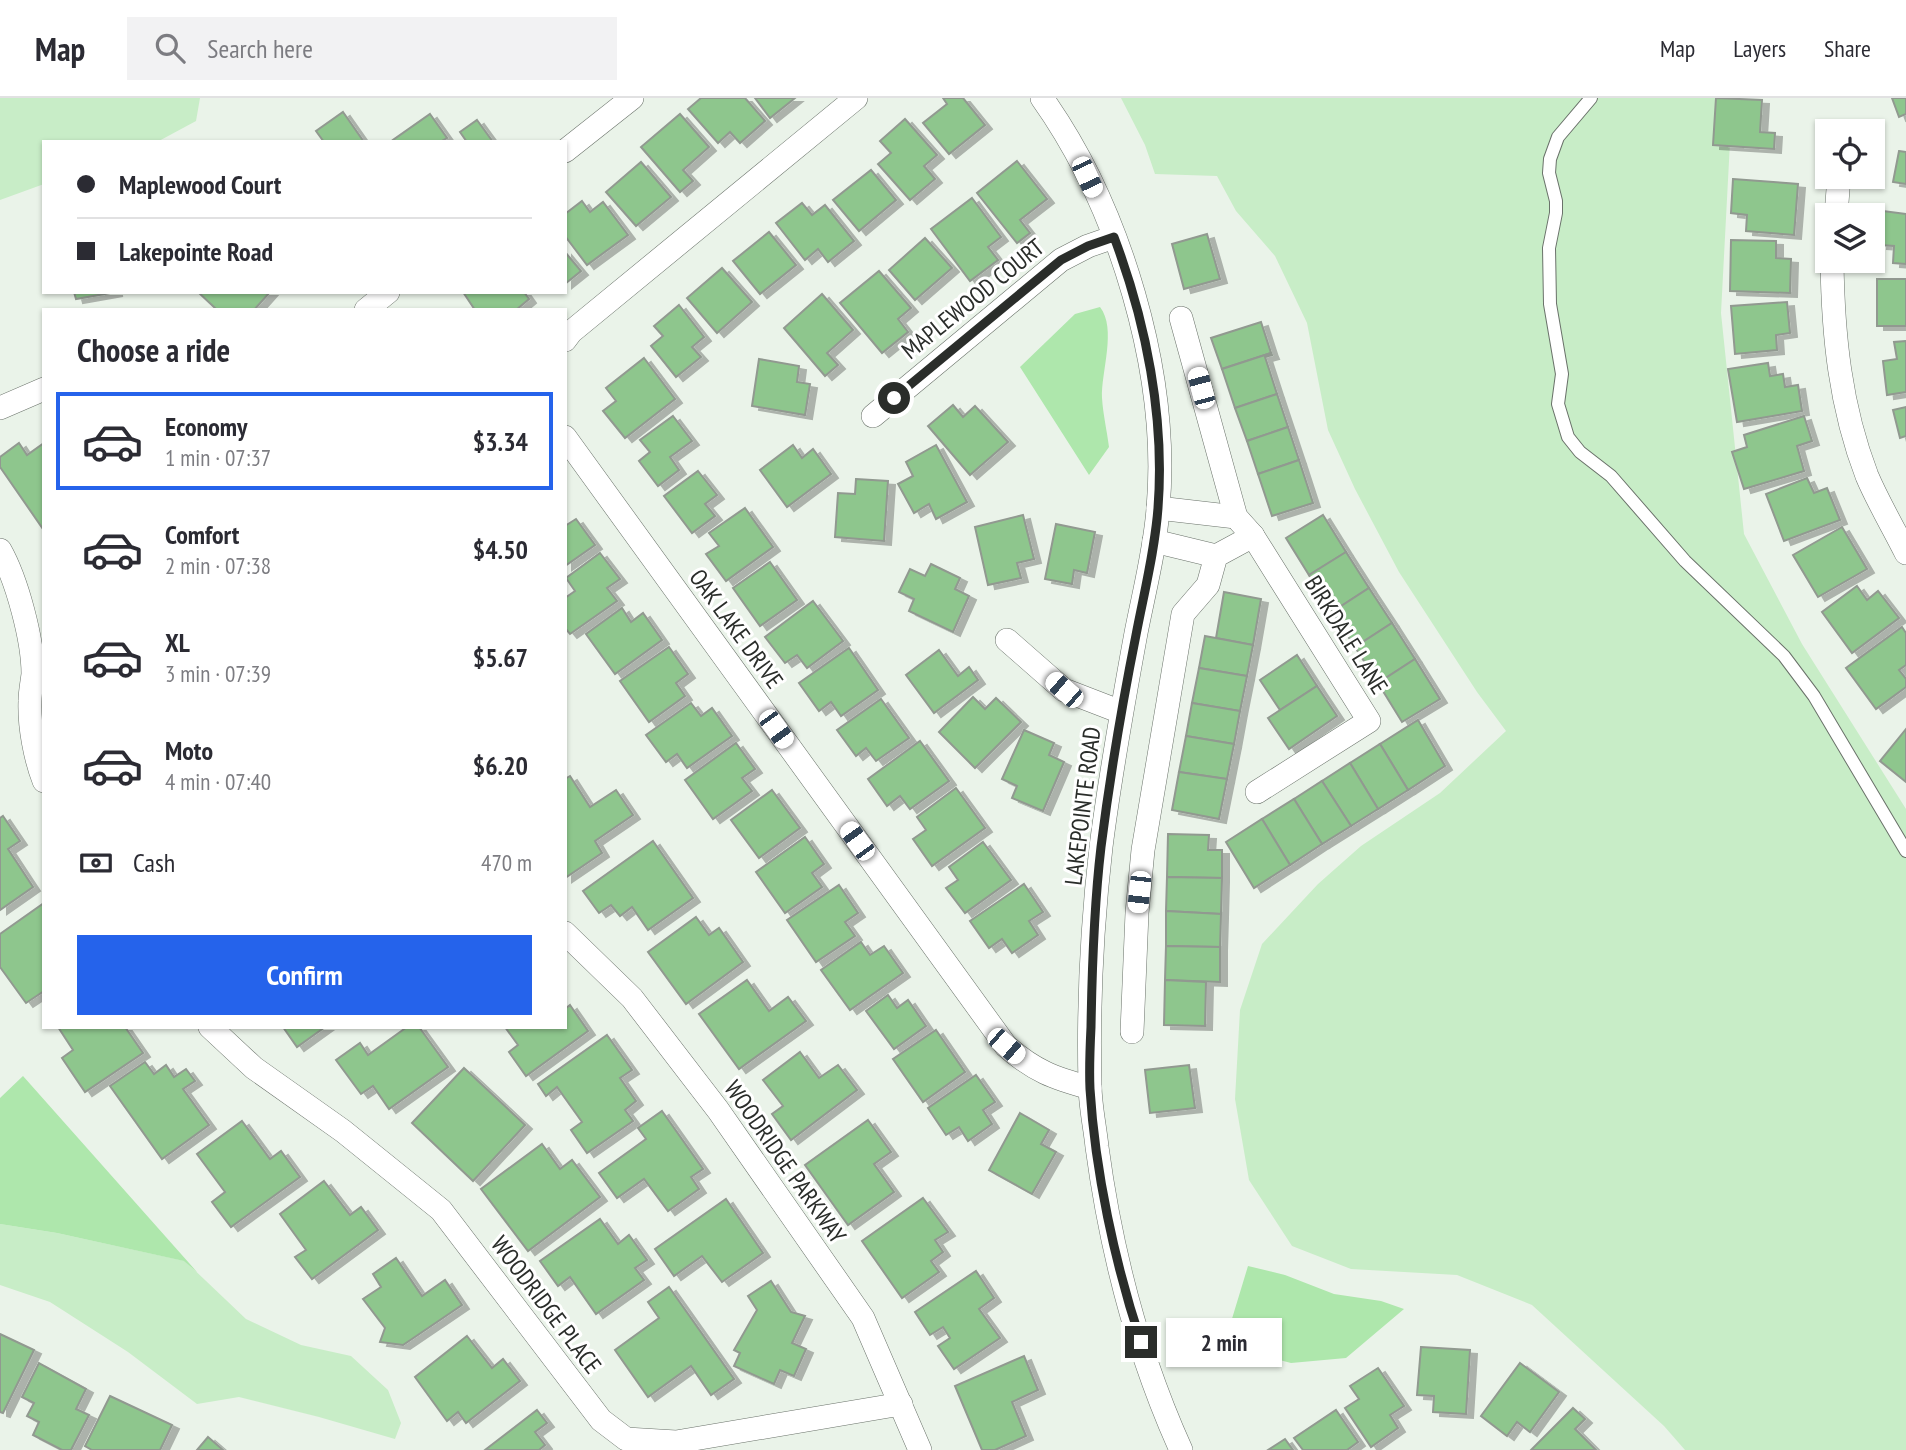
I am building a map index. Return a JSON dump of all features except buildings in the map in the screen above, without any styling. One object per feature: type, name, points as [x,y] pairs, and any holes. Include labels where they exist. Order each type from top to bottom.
[{"type":"street","points":[[567,149],[632,98]]},
{"type":"street","points":[[567,337],[856,98]]},
{"type":"street","name":"LAKEPOINTE ROAD","points":[[1042,98],[1077,155],[1114,237],[1142,326],[1157,424],[1158,508],[1154,541],[1121,712],[1101,848],[1092,962],[1090,1088],[1101,1177],[1116,1255],[1153,1381],[1181,1450]]},
{"type":"street","name":"MAPLEWOOD COURT","points":[[873,416],[1061,260],[1114,237]]},
{"type":"street","points":[[1833,273],[1836,348],[1843,394],[1854,438],[1868,479],[1898,519],[1906,552]]},
{"type":"street","points":[[368,308],[386,294]]},
{"type":"street","points":[[1154,541],[1216,556],[1253,536],[1236,517],[1181,318]]},
{"type":"street","points":[[0,408],[42,390]]},
{"type":"street","name":"OAK LAKE DRIVE","points":[[567,440],[1006,1046],[1035,1068],[1053,1077],[1090,1088]]},
{"type":"street","points":[[1158,508],[1236,517]]},
{"type":"street","name":"BIRKDALE LANE","points":[[1253,536],[1369,721],[1257,792]]},
{"type":"street","points":[[0,550],[19,595],[31,655],[33,674],[30,704],[42,770]]},
{"type":"street","points":[[1132,1032],[1137,913],[1143,850],[1181,628],[1184,614],[1208,586],[1216,556]]},
{"type":"street","points":[[1007,640],[1064,690],[1121,712]]},
{"type":"street","name":"WOODRIDGE PARKWAY","points":[[567,935],[632,998],[718,1110],[863,1318],[920,1450]]},
{"type":"street","name":"WOODRIDGE PLACE","points":[[212,1029],[254,1068],[343,1131],[441,1210],[601,1420],[626,1439],[676,1442],[901,1404]]},
{"type":"lane","points":[[1591,98],[1558,137],[1550,159],[1549,173],[1556,201],[1549,248],[1550,293],[1562,374],[1559,404],[1567,437],[1580,452],[1612,476],[1685,561],[1784,656],[1814,696],[1906,851]]},
{"type":"shaded area","points":[[0,98],[200,98],[196,121],[161,140],[42,140],[42,185],[0,200]]},
{"type":"shaded area","points":[[1121,98],[1737,98],[1730,142],[1721,313],[1744,534],[1802,644],[1906,809],[1906,1450],[1685,1450],[1664,1426],[1532,1305],[1457,1275],[1351,1269],[1292,1246],[1249,1180],[1235,1099],[1240,1010],[1262,944],[1318,884],[1361,846],[1440,793],[1506,731],[1477,692],[1399,572],[1355,489],[1328,430],[1307,323],[1275,256],[1236,211],[1217,176],[1155,174],[1145,145]]},
{"type":"shaded area","points":[[1100,307],[1105,316],[1108,339],[1102,398],[1109,447],[1089,475],[1020,367],[1075,314]]},
{"type":"shaded area","points":[[23,1076],[197,1272],[184,1261],[57,1233],[0,1224],[0,1098]]},
{"type":"shaded area","points":[[0,1224],[57,1233],[185,1261],[246,1319],[301,1345],[351,1356],[388,1390],[401,1423],[395,1439],[239,1397],[197,1404],[128,1352],[50,1302],[0,1285]]},
{"type":"shaded area","points":[[1248,1266],[1285,1275],[1334,1294],[1381,1301],[1404,1309],[1346,1358],[1291,1363],[1261,1355],[1231,1322]]},
{"type":"route","points":[[894,398],[1061,260],[1114,237],[1142,326],[1151,375],[1160,470],[1154,541],[1121,712],[1101,848],[1092,962],[1090,1088],[1101,1177],[1116,1255],[1141,1342]]}]
